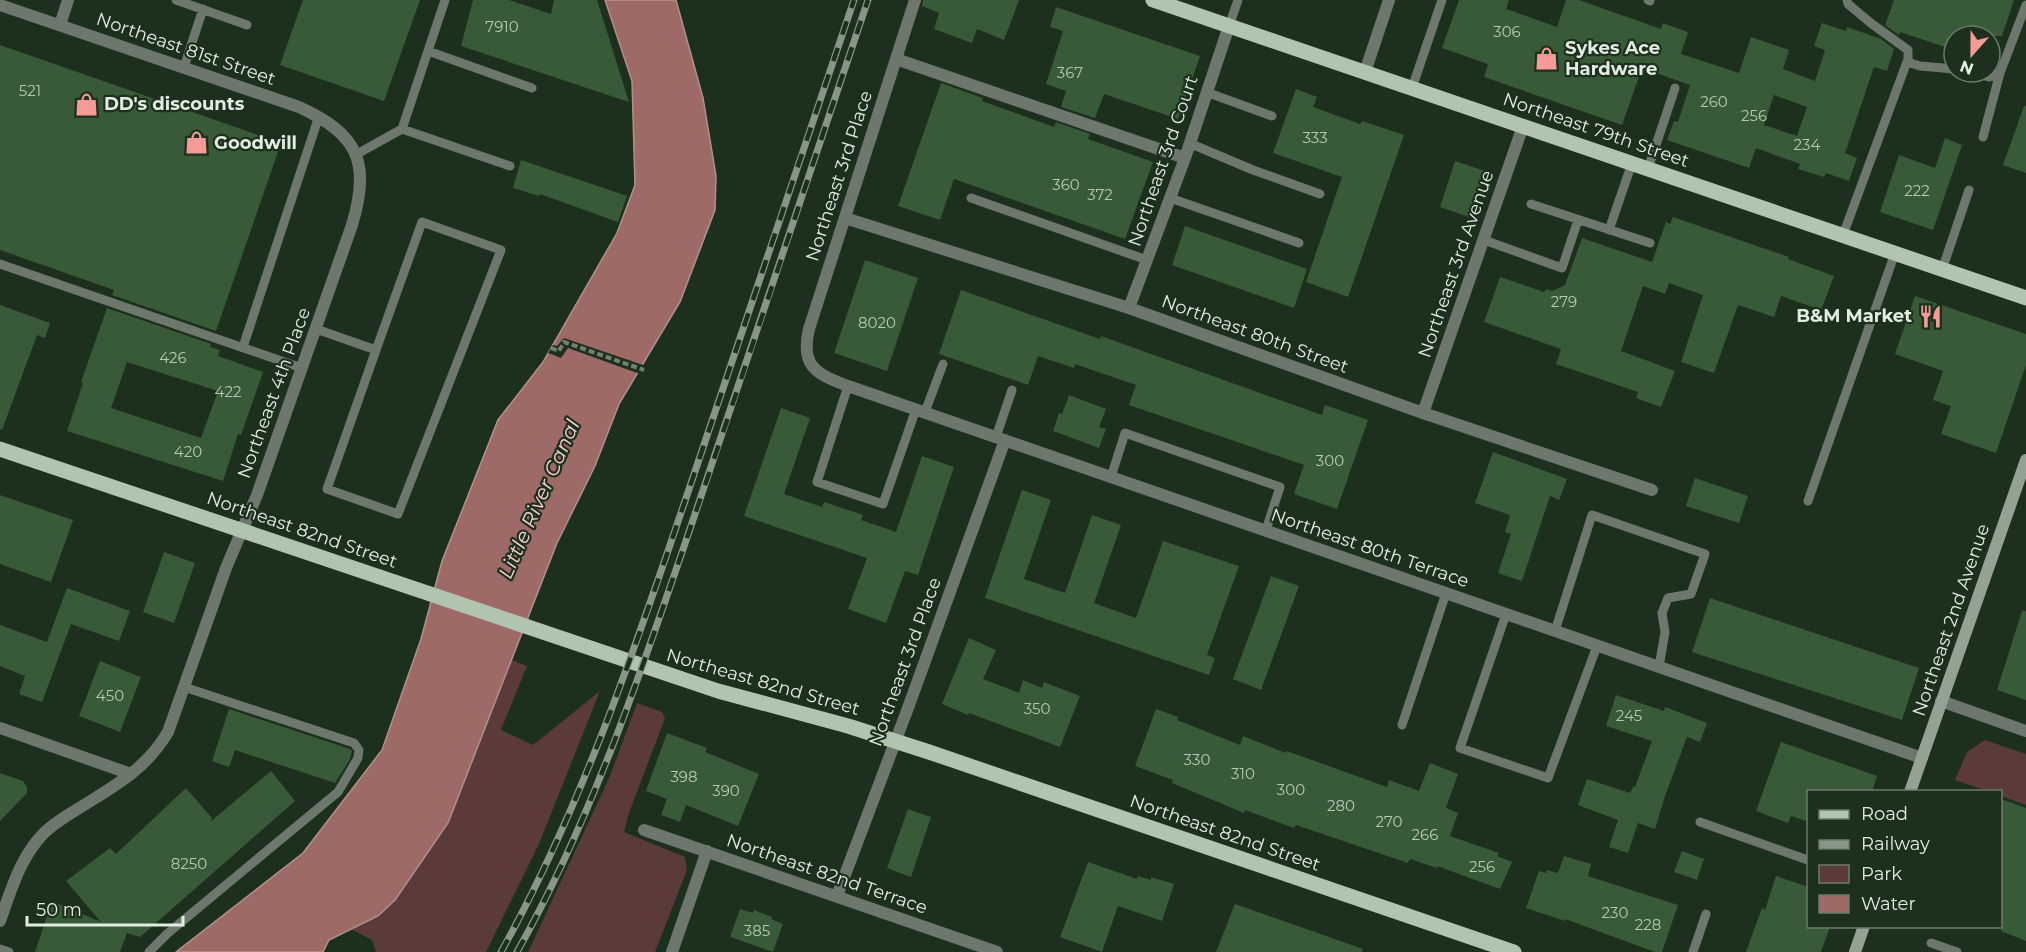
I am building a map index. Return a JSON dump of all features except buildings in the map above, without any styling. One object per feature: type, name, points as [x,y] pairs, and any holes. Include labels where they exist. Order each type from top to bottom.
[{"type":"main road","name":"Northeast 79th Street","points":[[1153,0],[2026,298]]},
{"type":"main road","name":"Northeast 82nd Street","points":[[0,448],[718,691],[896,741],[1515,952]]},
{"type":"main road","name":"Northeast 2nd Avenue","points":[[1911,790],[2023,476],[2026,460]]},
{"type":"main road","points":[[1855,952],[1864,928]]},
{"type":"street","points":[[60,25],[68,0]]},
{"type":"street","name":"Northeast 3rd Place","points":[[810,364],[805,349],[809,329],[915,0]]},
{"type":"street","points":[[1365,72],[1389,0]]},
{"type":"street","name":"Northeast 81st Street","points":[[0,5],[288,103],[319,116],[342,134],[354,149]]},
{"type":"street","name":"Northeast 3rd Court","points":[[1129,308],[1185,158],[1229,26]]},
{"type":"street","points":[[896,59],[1185,158]]},
{"type":"street","name":"Northeast 3rd Avenue","points":[[1423,413],[1523,126]]},
{"type":"street","name":"Northeast 4th Place","points":[[0,921],[19,869],[43,834],[149,760],[162,742],[172,722],[226,568],[257,495],[357,209],[360,168],[354,149]]},
{"type":"street","name":"Northeast 80th Street","points":[[844,218],[1129,308],[1423,413],[1652,490]]},
{"type":"street","name":"Northeast 80th Terrace","points":[[810,364],[827,378],[848,386],[1922,758]]},
{"type":"street","name":"Northeast 3rd Place","points":[[837,896],[896,741],[1001,439]]},
{"type":"street","points":[[1941,701],[2026,731]]},
{"type":"street","points":[[0,728],[131,774]]},
{"type":"street","name":"Northeast 82nd Terrace","points":[[645,830],[837,896],[963,946],[998,952]]},
{"type":"street","points":[[672,952],[707,851]]},
{"type":"lane","points":[[176,0],[247,25]]},
{"type":"lane","points":[[402,129],[445,0]]},
{"type":"lane","points":[[1229,26],[1238,0]]},
{"type":"lane","points":[[1412,88],[1441,0]]},
{"type":"lane","points":[[1843,235],[1907,62],[1908,50],[1872,24],[1848,4],[1847,0]]},
{"type":"lane","points":[[2002,68],[2026,5]]},
{"type":"lane","points":[[184,67],[203,9]]},
{"type":"lane","points":[[428,51],[532,88]]},
{"type":"lane","points":[[1907,62],[1942,68]]},
{"type":"lane","points":[[1983,137],[1997,84]]},
{"type":"lane","points":[[1648,169],[1676,87]]},
{"type":"lane","points":[[1206,92],[1272,116]]},
{"type":"lane","points":[[243,347],[319,116]]},
{"type":"lane","points":[[354,149],[402,129],[510,166]]},
{"type":"lane","points":[[1189,143],[1252,170],[1320,194]]},
{"type":"lane","points":[[1609,230],[1632,163]]},
{"type":"lane","points":[[1942,270],[1969,190]]},
{"type":"lane","points":[[971,198],[1148,260]]},
{"type":"lane","points":[[1170,198],[1299,243]]},
{"type":"lane","points":[[1531,204],[1650,243]]},
{"type":"lane","points":[[1484,240],[1562,268],[1578,220]]},
{"type":"lane","points":[[422,222],[501,250],[398,514],[327,489],[376,350],[422,222]]},
{"type":"lane","points":[[1808,501],[1895,254]]},
{"type":"lane","points":[[0,264],[302,368]]},
{"type":"lane","points":[[316,329],[376,350]]},
{"type":"lane","points":[[848,386],[817,482],[883,504],[943,364]]},
{"type":"lane","points":[[1001,439],[1012,390]]},
{"type":"lane","points":[[1111,477],[1125,433],[1280,487],[1266,530]]},
{"type":"lane","points":[[1555,631],[1592,515],[1705,554],[1691,594],[1668,598],[1662,613],[1665,632],[1659,668]]},
{"type":"lane","points":[[1402,725],[1446,593]]},
{"type":"lane","points":[[1506,614],[1460,748],[1548,778],[1597,646]]},
{"type":"lane","points":[[150,952],[168,933],[338,792],[358,758],[359,750],[354,743],[184,687]]},
{"type":"lane","points":[[1700,822],[1807,859]]},
{"type":"lane","points":[[1693,952],[1706,914]]},
{"type":"lane","points":[[1931,943],[1957,952]]},
{"type":"lane","points":[[0,949],[9,952]]},
{"type":"path","points":[[551,348],[559,351],[564,342],[644,370]]},
{"type":"green space","points":[[512,660],[527,666],[501,730],[533,745],[600,691],[539,844],[486,952],[376,952],[372,940],[351,929],[378,916],[448,823]]},
{"type":"green space","points":[[637,703],[662,712],[665,718],[624,832],[685,857],[687,870],[655,952],[528,952],[610,776]]},
{"type":"green space","points":[[1985,740],[2026,754],[2026,805],[2002,796],[2002,790],[1984,790],[1955,780],[1967,752]]},
{"type":"water","name":"Little River Canal","points":[[605,0],[676,0],[703,98],[716,176],[715,210],[680,302],[619,404],[595,466],[557,543],[448,823],[395,900],[378,916],[329,940],[323,952],[176,952],[303,853],[382,750],[421,639],[442,561],[498,420],[543,362],[617,233],[635,185],[632,81]]},
{"type":"pier","points":[[564,338],[646,366],[640,374],[568,348],[561,358],[548,353],[553,345],[557,346]]},
{"type":"railway","points":[[501,952],[556,844],[624,676],[854,0]]},
{"type":"railway","points":[[517,952],[569,849],[593,795],[635,687],[868,0]]},
{"type":"place","name":"Sykes Ace Hardware","points":[[1547,58]]},
{"type":"place","name":"DD's discounts","points":[[86,104]]},
{"type":"place","name":"Goodwill","points":[[196,143]]},
{"type":"place","name":"B&M Market","points":[[1930,316]]}]
